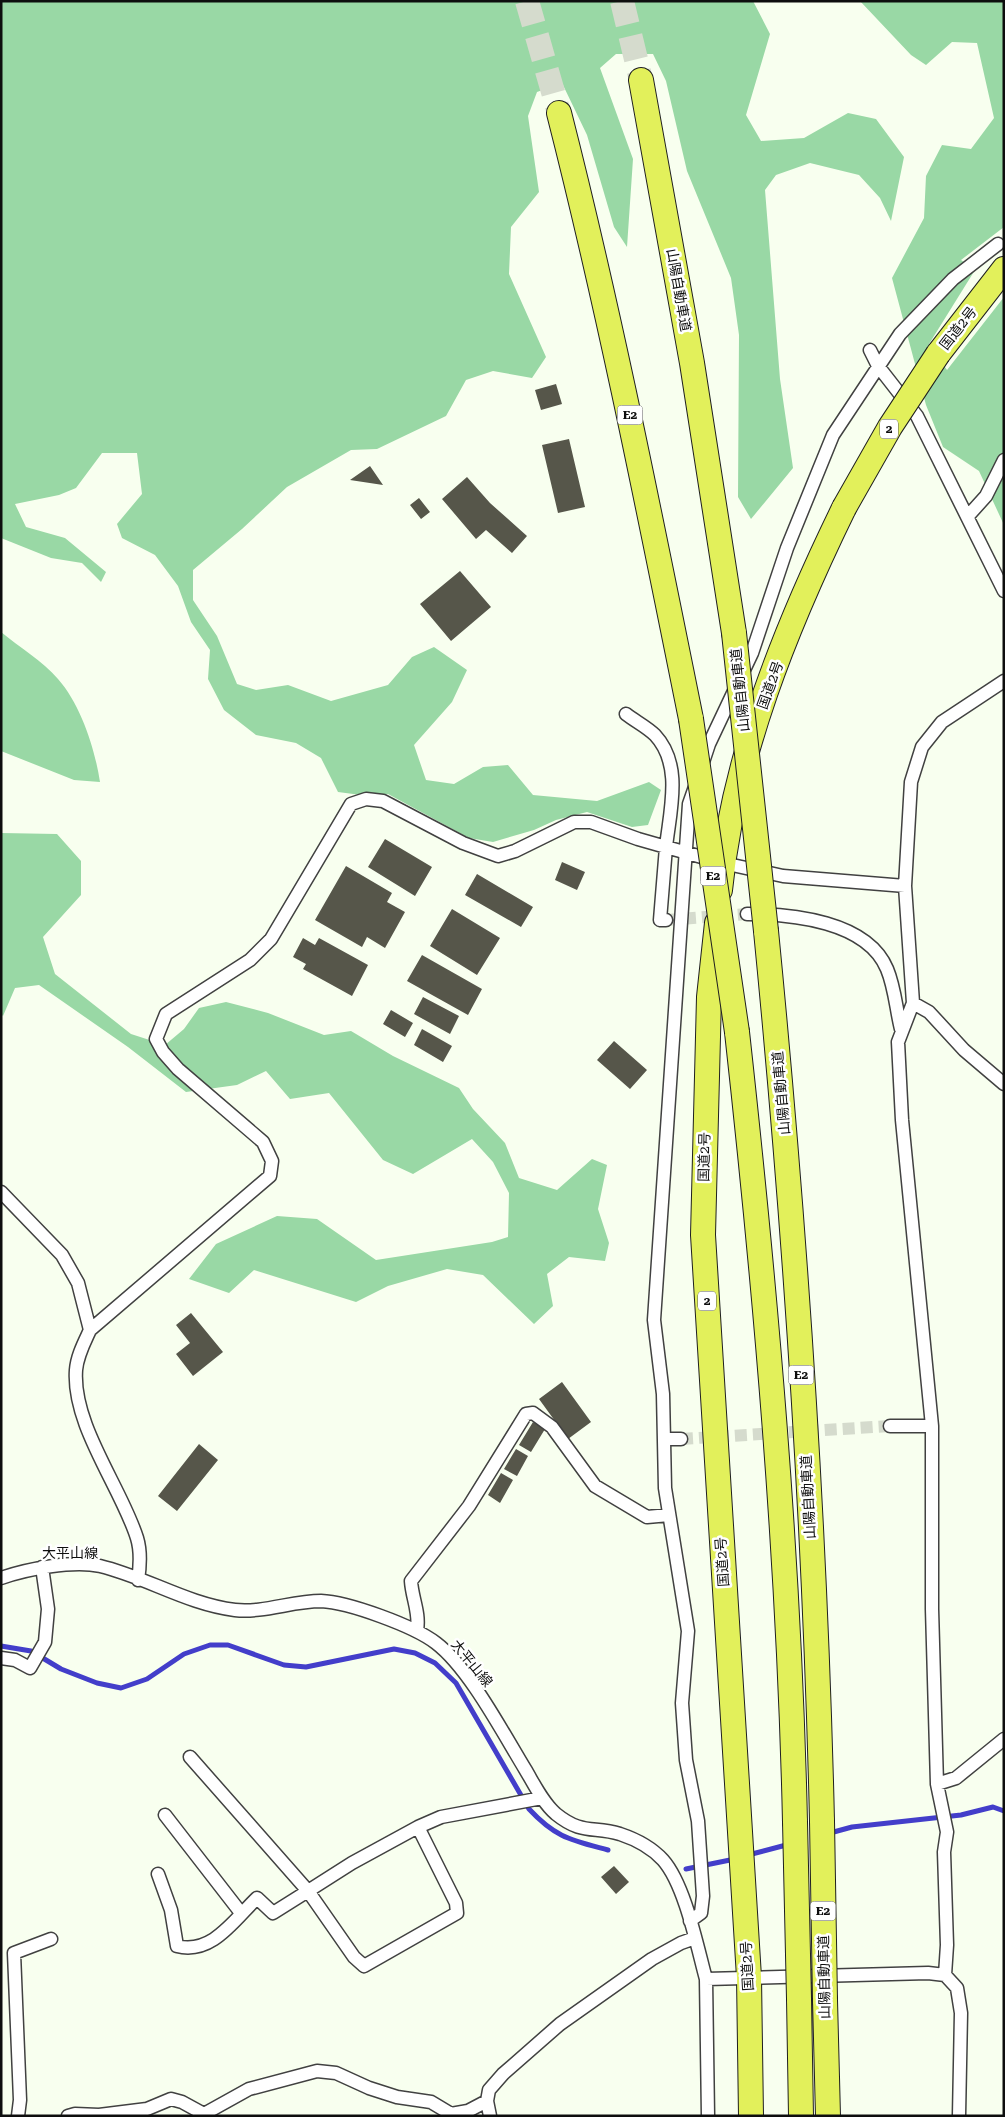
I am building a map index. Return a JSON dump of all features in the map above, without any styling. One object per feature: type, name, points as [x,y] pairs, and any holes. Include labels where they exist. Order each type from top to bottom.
[{"type":"highway","name":"山陽自動車道","points":[[641,80],[692,363],[734,632],[784,1115],[819,1704],[828,2116]]},
{"type":"highway","name":"山陽自動車道","points":[[559,112],[590,233],[628,407],[691,719],[737,1032],[771,1380],[792,1714],[801,2116]]},
{"type":"highway","name":"国道2号","points":[[751,2116],[748,1977],[703,1236],[709,996],[723,863],[741,776],[758,719],[820,557],[844,508],[890,427],[938,354],[1004,268]]},
{"type":"street","points":[[690,1921],[701,1913],[703,1896],[702,1858],[698,1821],[686,1760],[682,1703],[688,1632],[665,1488],[663,1394],[654,1320],[689,804],[708,744],[752,653],[786,548],[813,478],[833,434],[900,334],[953,279],[998,244]]},
{"type":"street","points":[[870,350],[878,366],[917,416],[1004,591]]},
{"type":"street","points":[[968,516],[986,496],[1004,460]]},
{"type":"street","points":[[945,1975],[947,1945],[944,1852],[947,1832],[937,1784],[932,1609],[932,1426],[902,1120],[898,1042],[901,1029],[910,1015],[913,1003],[905,886],[911,782],[922,748],[942,722],[1004,681]]},
{"type":"street","points":[[626,714],[654,735],[666,752],[674,778],[660,920],[666,920]]},
{"type":"street","points":[[138,1580],[140,1566],[137,1539],[100,1457],[77,1396],[76,1370],[79,1355],[90,1330],[270,1176],[272,1161],[263,1142],[178,1069],[163,1052],[156,1039],[166,1014],[250,960],[271,939],[351,804],[366,799],[383,801],[463,843],[498,856],[515,851],[574,822],[591,822],[638,840],[723,863],[783,876],[905,886]]},
{"type":"street","points":[[747,914],[781,914],[818,921],[857,935],[886,967],[901,1029]]},
{"type":"street","points":[[913,1003],[929,1012],[964,1050],[1004,1084]]},
{"type":"street","points":[[1,1192],[62,1255],[78,1283],[90,1330]]},
{"type":"street","points":[[417,1630],[419,1619],[412,1596],[411,1580],[469,1506],[526,1414],[533,1413],[552,1426],[595,1486],[647,1517],[669,1515]]},
{"type":"street","points":[[890,1426],[932,1426]]},
{"type":"street","points":[[664,1439],[681,1439]]},
{"type":"street","name":"大平山線","points":[[1,1578],[42,1567],[98,1566],[184,1598],[235,1610],[268,1609],[321,1601],[347,1606],[417,1630],[438,1644],[456,1663],[483,1700],[537,1799],[578,1829],[619,1834],[643,1844],[663,1860],[678,1883],[706,1979],[708,2116]]},
{"type":"street","points":[[1,1658],[15,1660],[30,1668],[45,1642],[48,1609],[42,1567]]},
{"type":"street","points":[[937,1784],[956,1778],[1004,1739]]},
{"type":"street","points":[[190,1756],[308,1891],[354,1956],[364,1966],[457,1913],[456,1903],[418,1827]]},
{"type":"street","points":[[158,1874],[171,1910],[177,1946],[188,1949],[209,1944],[257,1898],[273,1913],[352,1863],[418,1827],[441,1817],[537,1799]]},
{"type":"street","points":[[165,1815],[241,1914]]},
{"type":"street","points":[[490,2116],[487,2101],[489,2090],[503,2074],[560,2024],[652,1958],[681,1942],[695,1938]]},
{"type":"street","points":[[18,2116],[20,2100],[14,1952],[51,1939]]},
{"type":"street","points":[[706,1979],[928,1973],[945,1975],[957,1988],[961,2012],[958,2116]]},
{"type":"street","points":[[68,2116],[75,2114],[99,2115],[147,2109],[171,2099],[182,2102],[204,2114],[250,2089],[317,2071],[336,2072],[369,2088],[396,2097],[431,2102],[451,2114],[468,2111],[487,2101]]},
{"type":"green space","points":[[1,1],[753,1],[770,34],[746,115],[761,141],[804,138],[848,113],[876,119],[904,157],[891,221],[880,198],[859,175],[810,163],[776,175],[765,190],[780,379],[793,468],[751,519],[738,497],[739,335],[731,278],[687,171],[666,81],[653,54],[616,54],[600,68],[633,159],[627,247],[614,227],[587,135],[562,83],[537,92],[528,116],[539,192],[511,227],[509,274],[546,357],[532,378],[493,371],[466,380],[446,416],[377,449],[351,450],[287,487],[242,529],[193,570],[193,600],[217,636],[237,684],[256,690],[288,685],[331,701],[388,685],[412,657],[434,647],[467,670],[452,702],[414,745],[426,780],[454,784],[483,767],[508,765],[533,795],[597,801],[649,782],[661,790],[648,825],[632,827],[587,812],[556,820],[534,830],[493,842],[469,838],[388,794],[361,795],[338,792],[321,758],[296,743],[256,735],[224,710],[208,679],[210,650],[191,622],[178,586],[155,555],[122,538],[117,524],[142,494],[137,453],[102,453],[76,488],[59,495],[15,504],[26,527],[65,538],[106,572],[101,582],[82,563],[51,558],[1,538]]},
{"type":"green space","points":[[860,1],[1004,1],[1004,227],[961,260],[975,270],[929,344],[947,370],[1004,297],[1004,525],[979,471],[943,447],[926,405],[892,278],[924,218],[926,176],[942,145],[971,149],[994,118],[977,43],[952,42],[926,65],[911,55]]},
{"type":"green space","points":[[1,632],[45,666],[58,679],[74,701],[91,742],[100,782],[74,780],[1,751]]},
{"type":"green space","points":[[1,833],[57,834],[81,861],[81,895],[43,937],[55,974],[131,1034],[165,1045],[184,1029],[199,1008],[226,1002],[268,1013],[324,1035],[351,1031],[393,1056],[459,1088],[473,1109],[505,1143],[519,1178],[557,1190],[592,1159],[607,1165],[598,1209],[609,1243],[605,1261],[569,1257],[547,1274],[553,1306],[534,1324],[483,1275],[447,1269],[388,1286],[356,1302],[254,1270],[229,1293],[189,1279],[216,1244],[277,1216],[317,1219],[376,1260],[492,1242],[508,1237],[509,1193],[493,1162],[472,1139],[413,1174],[383,1160],[329,1093],[290,1099],[266,1071],[237,1085],[186,1092],[128,1047],[39,985],[15,988],[3,1016],[1,1014]]},
{"type":"building","points":[[556,384],[562,404],[541,410],[535,390]]},
{"type":"building","points":[[569,439],[585,507],[558,513],[542,445]]},
{"type":"building","points":[[370,466],[383,485],[350,480]]},
{"type":"building","points":[[467,477],[490,503],[527,536],[512,553],[486,530],[476,539],[442,499]]},
{"type":"building","points":[[419,498],[430,512],[421,519],[410,505]]},
{"type":"building","points":[[460,571],[491,607],[451,641],[420,604]]},
{"type":"building","points":[[385,839],[432,867],[415,896],[368,867]]},
{"type":"building","points":[[562,862],[585,872],[577,890],[555,880]]},
{"type":"building","points":[[346,866],[392,893],[387,902],[405,912],[385,948],[367,937],[362,947],[315,920]]},
{"type":"building","points":[[477,874],[533,907],[521,927],[465,895]]},
{"type":"building","points":[[452,909],[500,938],[477,975],[430,946]]},
{"type":"building","points":[[303,938],[315,945],[319,938],[368,965],[352,996],[303,969],[306,964],[293,957]]},
{"type":"building","points":[[422,955],[482,989],[468,1015],[407,981]]},
{"type":"building","points":[[423,997],[459,1016],[450,1034],[414,1014]]},
{"type":"building","points":[[391,1010],[413,1023],[405,1037],[383,1024]]},
{"type":"building","points":[[422,1029],[452,1046],[443,1062],[414,1045]]},
{"type":"building","points":[[614,1041],[647,1070],[630,1089],[597,1060]]},
{"type":"building","points":[[191,1313],[223,1352],[193,1376],[176,1354],[190,1343],[176,1325]]},
{"type":"building","points":[[562,1382],[591,1422],[568,1439],[539,1399]]},
{"type":"building","points":[[533,1422],[545,1429],[531,1452],[519,1445]]},
{"type":"building","points":[[199,1444],[218,1460],[177,1511],[158,1496]]},
{"type":"building","points":[[516,1449],[528,1456],[517,1476],[504,1469]]},
{"type":"building","points":[[501,1473],[513,1480],[500,1503],[488,1495]]},
{"type":"building","points":[[614,1866],[629,1882],[616,1894],[601,1877]]},
{"type":"waterway","points":[[1,1646],[31,1651],[61,1669],[97,1683],[121,1688],[147,1679],[184,1654],[210,1645],[228,1645],[284,1665],[306,1667],[394,1649],[415,1653],[435,1663],[456,1683],[529,1809],[539,1819],[565,1837],[608,1850]]},
{"type":"waterway","points":[[830,1833],[852,1827],[961,1815],[993,1807],[1004,1811]]},
{"type":"waterway","points":[[748,1855],[790,1844]]},
{"type":"waterway","points":[[686,1869],[735,1859]]},
{"type":"tunnel","points":[[527,1],[559,113]]},
{"type":"tunnel","points":[[622,1],[641,80]]},
{"type":"tunnel","points":[[666,920],[747,914]]},
{"type":"tunnel","points":[[681,1439],[890,1426]]}]
